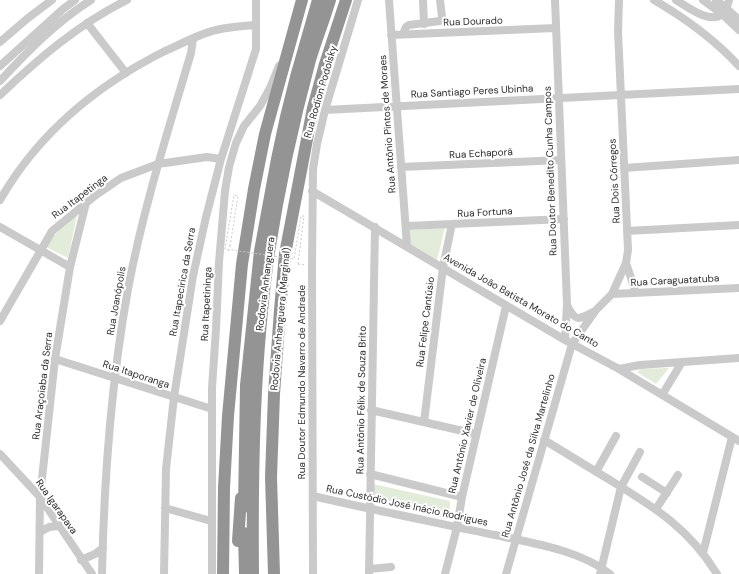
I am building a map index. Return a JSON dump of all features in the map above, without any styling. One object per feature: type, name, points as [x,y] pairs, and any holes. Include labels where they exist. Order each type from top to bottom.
[{"type":"highway","points":[[223,574],[224,488],[228,416],[242,264],[254,188],[265,134],[302,0]]},
{"type":"highway","name":"Rodovia Anhanguera (Marginal)","points":[[274,574],[271,477],[274,394],[286,254],[313,108],[325,64],[346,0]]},
{"type":"highway","name":"Rodovia Anhanguera","points":[[244,574],[244,427],[246,385],[260,251],[277,159],[296,77],[327,1]]},
{"type":"highway","name":"Rodovia Anhanguera","points":[[253,574],[253,438],[260,329],[269,252],[295,119],[327,1]]},
{"type":"highway","points":[[237,574],[244,427]]},
{"type":"street","points":[[0,42],[52,0]]},
{"type":"street","points":[[0,66],[75,0]]},
{"type":"street","points":[[0,81],[27,52],[59,22],[90,0]]},
{"type":"street","points":[[0,95],[61,41],[87,23],[127,0]]},
{"type":"street","name":"Rua Itapecirica da Serra","points":[[164,574],[166,469],[174,397],[193,276],[221,159],[256,49],[256,0]]},
{"type":"street","name":"Rua Rodion Podolsky","points":[[312,191],[317,144],[358,0]]},
{"type":"street","name":"Rua Antônio Pintos de Moraes","points":[[389,0],[407,246]]},
{"type":"street","points":[[423,0],[424,24]]},
{"type":"street","points":[[403,34],[406,27],[409,25],[438,22],[441,20],[440,0]]},
{"type":"street","name":"Rua Doutor Benedito Cunha Campos","points":[[555,0],[567,304],[566,324],[568,342]]},
{"type":"street","name":"Rua Dois Córregos","points":[[568,342],[581,331],[596,310],[612,294],[626,263],[628,250],[618,31],[619,0]]},
{"type":"street","points":[[654,0],[706,35],[739,66]]},
{"type":"street","points":[[676,0],[700,14],[710,17],[717,17],[726,7]]},
{"type":"street","points":[[703,0],[726,7],[739,30]]},
{"type":"street","points":[[716,0],[726,7],[739,20]]},
{"type":"street","points":[[87,23],[126,73]]},
{"type":"street","points":[[0,200],[36,149],[58,126],[105,86],[155,57],[214,30],[255,25]]},
{"type":"street","name":"Rua Dourado","points":[[391,35],[555,28]]},
{"type":"street","name":"Rua Joanópolis","points":[[102,574],[107,458],[114,378],[128,288],[158,164],[191,53],[193,39]]},
{"type":"street","name":"Rua Itapetininga","points":[[212,574],[212,409],[219,262],[225,191],[229,167],[236,144],[244,126],[260,106],[270,88],[287,50]]},
{"type":"street","name":"Rua Santiago Peres Ubinha","points":[[326,110],[558,97],[621,96],[739,89]]},
{"type":"street","name":"Rua Itapetinga","points":[[0,321],[52,232],[86,203],[121,178],[158,164],[207,157],[221,159]]},
{"type":"street","name":"Rua Echaporã","points":[[401,167],[561,160]]},
{"type":"street","points":[[624,168],[739,160]]},
{"type":"street","name":"Avenida João Batista Morato do Canto","points":[[312,191],[568,342],[619,369],[735,439]]},
{"type":"street","name":"Rua Doutor Edmundo Navarro de Andrade","points":[[312,191],[313,574]]},
{"type":"street","name":"Rua Araçoiaba da Serra","points":[[39,574],[40,497],[55,358],[70,267],[86,203]]},
{"type":"street","name":"Rua Fortuna","points":[[406,226],[564,219]]},
{"type":"street","name":"Rua Felipe Cantúsio","points":[[424,422],[443,267],[452,224]]},
{"type":"street","points":[[627,231],[739,225]]},
{"type":"street","points":[[0,227],[70,267]]},
{"type":"street","name":"Rua Antônio Félix de Souza Brito","points":[[369,571],[375,227]]},
{"type":"street","points":[[626,263],[636,293]]},
{"type":"street","name":"Rua Caraguatatuba","points":[[612,294],[739,288]]},
{"type":"street","points":[[567,304],[572,315],[577,318],[581,325],[581,331]]},
{"type":"street","name":"Rua Antônio Xavier de Oliveira","points":[[445,574],[457,527],[462,497],[506,306]]},
{"type":"street","points":[[566,324],[577,318],[584,317],[596,310]]},
{"type":"street","name":"Rua Antônio José da Silva Martelinho","points":[[506,574],[544,440],[568,342]]},
{"type":"street","name":"Rua Itaporanga","points":[[55,358],[212,409]]},
{"type":"street","points":[[619,369],[640,364],[739,358]]},
{"type":"street","points":[[662,395],[682,362]]},
{"type":"street","points":[[371,410],[476,434]]},
{"type":"street","points":[[596,472],[616,436]]},
{"type":"street","points":[[703,554],[735,439]]},
{"type":"street","points":[[544,440],[673,521],[703,554],[716,574]]},
{"type":"street","points":[[601,571],[621,487],[640,452]]},
{"type":"street","name":"Rua Igarapava","points":[[0,454],[40,497],[81,560],[92,574]]},
{"type":"street","points":[[370,474],[462,497]]},
{"type":"street","points":[[656,509],[678,476]]},
{"type":"street","points":[[642,477],[667,493]]},
{"type":"street","name":"Rua Custódio José Inácio Rodrigues","points":[[313,496],[370,510],[457,527],[564,552],[610,574]]},
{"type":"street","points":[[165,508],[211,521]]},
{"type":"street","points":[[40,532],[49,527],[59,526]]},
{"type":"street","points":[[81,560],[95,554],[103,548]]},
{"type":"street","points":[[369,571],[391,567]]},
{"type":"path","points":[[230,246],[238,196],[234,196],[225,249],[294,259],[301,216],[304,216],[298,264]]},
{"type":"green space","points":[[77,215],[68,258],[44,246],[62,227]]},
{"type":"green space","points":[[445,228],[437,260],[410,245],[409,230]]},
{"type":"green space","points":[[669,368],[656,384],[637,372],[641,369]]},
{"type":"green space","points":[[373,484],[450,501],[449,519],[374,501]]}]
